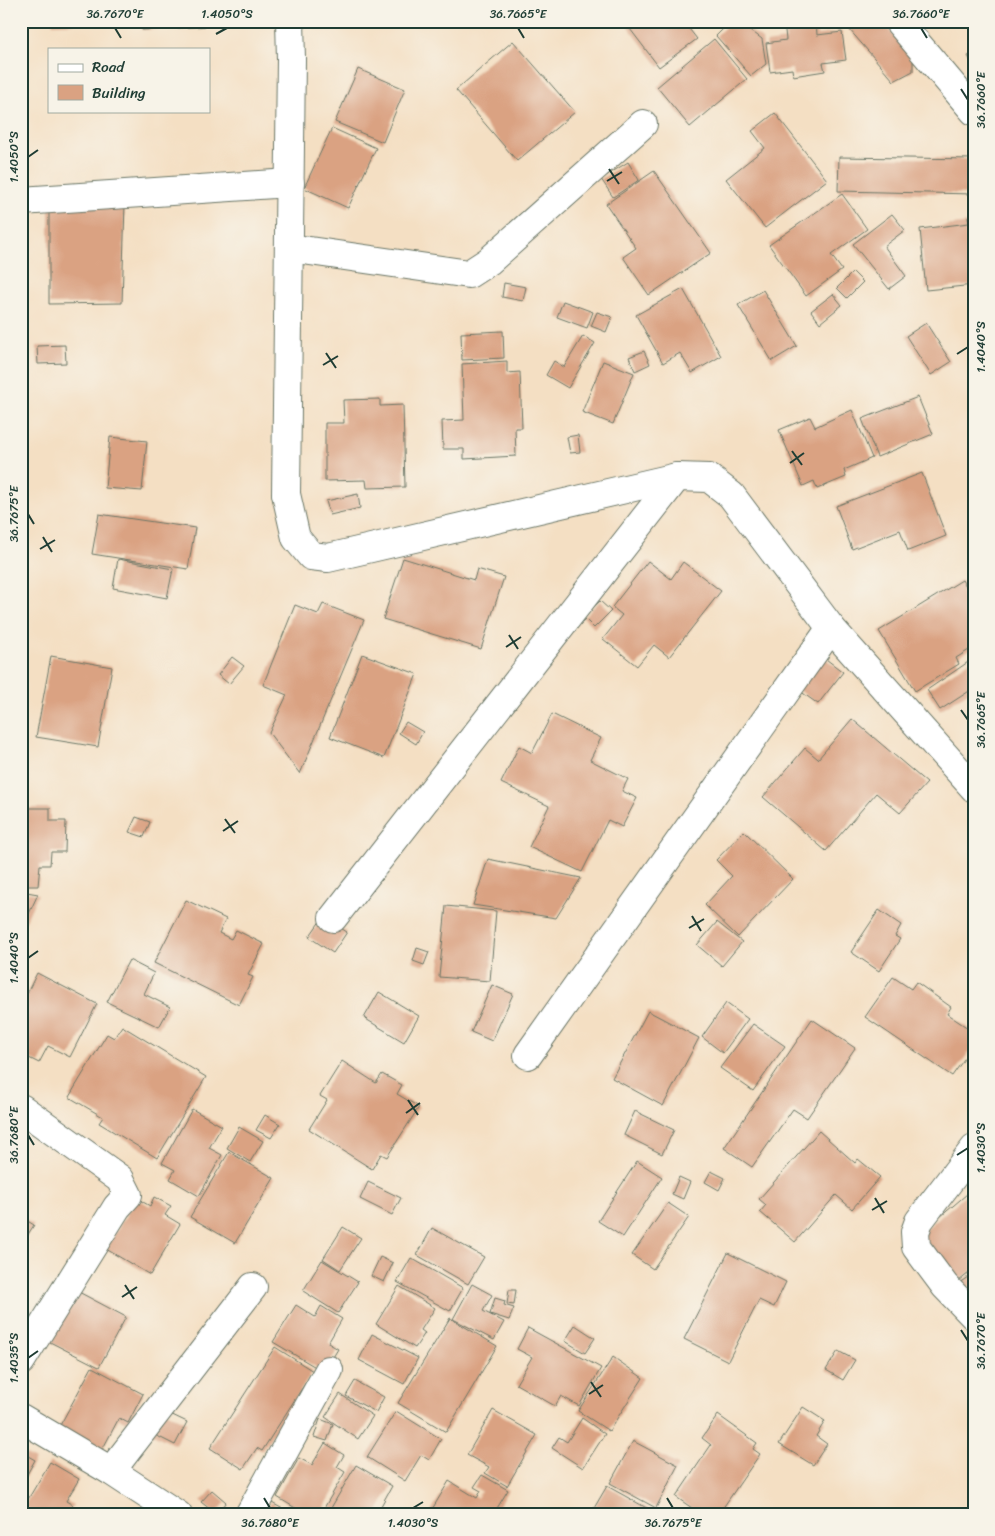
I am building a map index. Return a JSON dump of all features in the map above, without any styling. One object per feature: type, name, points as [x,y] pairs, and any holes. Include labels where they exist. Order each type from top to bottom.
[{"type":"street","points":[[290,21],[286,494],[296,538],[311,556],[328,558],[677,477],[708,478],[731,495],[831,628],[974,788]]},
{"type":"street","points":[[898,21],[974,111]]},
{"type":"street","points":[[289,248],[470,274],[489,261],[642,124]]},
{"type":"street","points":[[21,201],[290,183]]},
{"type":"street","points":[[333,918],[677,477]]},
{"type":"street","points":[[528,1055],[831,628]]},
{"type":"street","points":[[21,1108],[120,1179],[128,1195],[117,1207],[21,1361]]},
{"type":"street","points":[[974,1148],[920,1221],[915,1232],[916,1247],[944,1286],[974,1316]]},
{"type":"street","points":[[112,1471],[253,1287]]},
{"type":"street","points":[[249,1515],[329,1370]]},
{"type":"street","points":[[21,1418],[112,1471],[178,1515]]},
{"type":"building","points":[[52,21],[87,21],[87,23],[53,24]]},
{"type":"building","points":[[141,21],[244,21],[245,24],[142,30]]},
{"type":"building","points":[[624,21],[683,21],[697,39],[659,67]]},
{"type":"building","points":[[731,21],[738,21],[762,39],[766,64],[751,76],[716,36]]},
{"type":"building","points":[[784,21],[816,21],[817,35],[842,32],[846,60],[823,63],[825,71],[793,76],[792,69],[770,72],[766,43],[786,40]]},
{"type":"building","points":[[842,21],[881,21],[913,58],[913,71],[894,81]]},
{"type":"building","points":[[714,39],[747,79],[690,127],[657,87]]},
{"type":"building","points":[[513,41],[575,112],[517,161],[456,90]]},
{"type":"building","points":[[974,53],[974,68],[968,56]]},
{"type":"building","points":[[358,69],[405,89],[383,142],[335,122]]},
{"type":"building","points":[[775,113],[827,180],[765,228],[726,179],[765,148],[752,131]]},
{"type":"building","points":[[332,128],[376,148],[348,208],[304,188]]},
{"type":"building","points":[[839,157],[974,159],[974,194],[838,191]]},
{"type":"building","points":[[628,162],[639,180],[613,197],[601,179]]},
{"type":"building","points":[[654,171],[711,253],[649,295],[623,257],[636,248],[606,204]]},
{"type":"building","points":[[842,194],[867,229],[831,255],[842,270],[806,296],[769,245]]},
{"type":"building","points":[[125,203],[122,303],[49,304],[49,206]]},
{"type":"building","points":[[892,214],[905,230],[884,246],[906,276],[889,289],[853,244]]},
{"type":"building","points":[[974,216],[974,285],[926,290],[920,229],[969,223],[968,217]]},
{"type":"building","points":[[853,272],[863,282],[847,298],[837,288]]},
{"type":"building","points":[[504,283],[526,287],[523,301],[502,297]]},
{"type":"building","points":[[683,289],[721,356],[692,373],[680,353],[663,363],[636,315]]},
{"type":"building","points":[[763,290],[797,346],[772,361],[738,305]]},
{"type":"building","points":[[833,294],[842,305],[820,323],[811,311]]},
{"type":"building","points":[[563,301],[593,312],[587,328],[557,317]]},
{"type":"building","points":[[597,312],[612,317],[606,332],[591,326]]},
{"type":"building","points":[[926,323],[951,362],[931,375],[906,336]]},
{"type":"building","points":[[503,331],[504,358],[462,360],[461,333]]},
{"type":"building","points":[[583,336],[595,343],[568,388],[546,375],[554,361],[564,367]]},
{"type":"building","points":[[65,345],[66,363],[38,364],[37,346]]},
{"type":"building","points":[[644,351],[650,364],[635,371],[629,357]]},
{"type":"building","points":[[507,361],[507,373],[520,372],[522,428],[515,428],[516,456],[464,459],[464,449],[443,449],[442,421],[464,420],[462,364]]},
{"type":"building","points":[[603,361],[634,373],[613,424],[582,412]]},
{"type":"building","points":[[918,397],[933,434],[877,457],[862,419]]},
{"type":"building","points":[[380,399],[380,406],[403,405],[405,487],[367,488],[366,480],[325,481],[325,423],[344,423],[343,400]]},
{"type":"building","points":[[852,410],[872,458],[844,470],[846,477],[817,489],[814,481],[803,486],[779,430],[810,417],[815,427]]},
{"type":"building","points":[[578,435],[580,452],[570,453],[567,437]]},
{"type":"building","points":[[110,437],[147,441],[142,491],[105,488]]},
{"type":"building","points":[[922,473],[946,536],[908,551],[900,530],[852,549],[836,506]]},
{"type":"building","points":[[358,494],[360,508],[330,515],[326,501]]},
{"type":"building","points":[[99,514],[195,528],[188,569],[92,554]]},
{"type":"building","points":[[403,558],[474,580],[477,569],[504,577],[481,649],[383,619]]},
{"type":"building","points":[[118,559],[173,569],[167,598],[113,588]]},
{"type":"building","points":[[648,561],[671,579],[683,562],[721,591],[669,657],[654,645],[637,666],[603,639],[622,615],[612,607]]},
{"type":"building","points":[[962,580],[974,598],[974,647],[956,658],[959,664],[915,691],[879,631]]},
{"type":"building","points":[[600,601],[611,611],[594,628],[583,617]]},
{"type":"building","points":[[323,604],[364,620],[300,774],[269,733],[287,695],[263,685],[295,605],[318,614]]},
{"type":"building","points":[[818,653],[843,672],[818,704],[793,686]]},
{"type":"building","points":[[362,654],[417,674],[384,758],[330,737]]},
{"type":"building","points":[[51,656],[112,667],[98,747],[36,737]]},
{"type":"building","points":[[232,657],[244,666],[229,684],[218,675]]},
{"type":"building","points":[[974,658],[974,688],[940,710],[927,690]]},
{"type":"building","points":[[552,714],[601,738],[590,760],[628,779],[622,791],[637,798],[622,827],[608,820],[582,872],[529,847],[549,806],[501,783],[519,746],[532,753]]},
{"type":"building","points":[[852,719],[927,783],[900,813],[876,793],[826,851],[763,797],[805,748],[818,759]]},
{"type":"building","points":[[406,722],[423,732],[416,744],[399,733]]},
{"type":"building","points":[[21,808],[50,808],[50,821],[66,821],[65,852],[51,852],[50,865],[40,865],[38,886],[21,886]]},
{"type":"building","points":[[136,817],[150,822],[144,837],[129,832]]},
{"type":"building","points":[[744,831],[793,879],[738,937],[705,905],[732,876],[716,860]]},
{"type":"building","points":[[488,859],[581,878],[556,918],[473,905]]},
{"type":"building","points":[[21,891],[38,894],[21,931]]},
{"type":"building","points":[[186,900],[226,919],[219,933],[231,939],[236,930],[264,944],[248,975],[253,977],[239,1005],[154,963]]},
{"type":"building","points":[[446,906],[496,911],[490,981],[439,977]]},
{"type":"building","points":[[879,910],[901,925],[895,936],[900,939],[879,971],[851,952]]},
{"type":"building","points":[[323,917],[347,932],[333,953],[309,937]]},
{"type":"building","points":[[717,922],[742,942],[722,966],[697,945]]},
{"type":"building","points":[[417,948],[429,952],[424,965],[413,961]]},
{"type":"building","points":[[129,960],[154,973],[144,994],[170,1007],[159,1027],[107,1002]]},
{"type":"building","points":[[37,973],[97,1004],[70,1057],[48,1046],[39,1063],[21,1054],[21,1005]]},
{"type":"building","points":[[893,977],[911,989],[916,982],[951,1007],[947,1014],[974,1032],[974,1045],[952,1076],[865,1017]]},
{"type":"building","points":[[492,985],[513,994],[492,1041],[471,1032]]},
{"type":"building","points":[[379,992],[419,1016],[404,1042],[364,1018]]},
{"type":"building","points":[[726,1003],[748,1019],[723,1053],[702,1037]]},
{"type":"building","points":[[648,1011],[699,1038],[663,1106],[612,1078]]},
{"type":"building","points":[[812,1019],[855,1048],[807,1118],[793,1109],[752,1167],[724,1148]]},
{"type":"building","points":[[753,1024],[785,1046],[753,1091],[720,1068]]},
{"type":"building","points":[[122,1026],[206,1077],[157,1158],[99,1123],[103,1117],[69,1097],[107,1034],[114,1038]]},
{"type":"building","points":[[342,1061],[376,1083],[382,1074],[402,1085],[397,1094],[419,1107],[387,1157],[381,1154],[372,1169],[309,1129],[327,1100],[320,1096]]},
{"type":"building","points":[[192,1109],[222,1126],[209,1148],[222,1155],[199,1196],[170,1179],[175,1170],[162,1163]]},
{"type":"building","points":[[635,1111],[674,1130],[662,1154],[624,1135]]},
{"type":"building","points":[[265,1115],[280,1124],[271,1138],[256,1130]]},
{"type":"building","points":[[239,1127],[263,1141],[250,1162],[227,1148]]},
{"type":"building","points":[[819,1131],[855,1163],[858,1159],[880,1177],[852,1209],[836,1195],[795,1242],[760,1212],[766,1205],[759,1199]]},
{"type":"building","points":[[229,1152],[274,1178],[235,1243],[190,1217]]},
{"type":"building","points":[[637,1161],[662,1177],[623,1237],[598,1221]]},
{"type":"building","points":[[711,1171],[725,1178],[719,1190],[705,1182]]},
{"type":"building","points":[[679,1177],[690,1182],[683,1199],[672,1194]]},
{"type":"building","points":[[368,1182],[401,1198],[392,1215],[360,1199]]},
{"type":"building","points":[[967,1194],[974,1202],[974,1269],[959,1281],[920,1234]]},
{"type":"building","points":[[154,1197],[171,1206],[165,1215],[180,1224],[150,1275],[106,1249],[136,1198],[150,1206]]},
{"type":"building","points":[[668,1203],[689,1217],[653,1269],[632,1255]]},
{"type":"building","points":[[21,1217],[34,1225],[21,1245]]},
{"type":"building","points":[[343,1227],[361,1238],[340,1270],[323,1259]]},
{"type":"building","points":[[432,1228],[484,1257],[468,1284],[417,1255]]},
{"type":"building","points":[[728,1253],[786,1282],[774,1307],[759,1300],[728,1361],[684,1339]]},
{"type":"building","points":[[380,1257],[393,1263],[384,1282],[371,1276]]},
{"type":"building","points":[[411,1258],[463,1288],[450,1311],[397,1282]]},
{"type":"building","points":[[322,1260],[358,1282],[338,1313],[303,1291]]},
{"type":"building","points":[[974,1273],[974,1283],[964,1291],[959,1283]]},
{"type":"building","points":[[472,1284],[492,1295],[483,1311],[504,1322],[494,1340],[453,1319]]},
{"type":"building","points":[[399,1286],[435,1308],[421,1330],[425,1333],[415,1348],[376,1324]]},
{"type":"building","points":[[75,1290],[126,1317],[99,1367],[48,1341]]},
{"type":"building","points":[[509,1290],[516,1290],[514,1305],[507,1304]]},
{"type":"building","points":[[495,1298],[505,1301],[504,1305],[514,1308],[509,1320],[490,1314]]},
{"type":"building","points":[[296,1305],[315,1317],[321,1306],[342,1319],[328,1343],[338,1349],[324,1372],[273,1342]]},
{"type":"building","points":[[450,1318],[497,1346],[446,1432],[398,1403]]},
{"type":"building","points":[[575,1325],[595,1338],[585,1353],[565,1341]]},
{"type":"building","points":[[528,1328],[601,1368],[579,1406],[561,1396],[555,1406],[516,1384],[532,1357],[517,1349]]},
{"type":"building","points":[[372,1334],[418,1358],[404,1384],[359,1360]]},
{"type":"building","points":[[275,1347],[313,1371],[262,1451],[257,1448],[243,1469],[210,1448]]},
{"type":"building","points":[[838,1351],[855,1360],[843,1380],[826,1370]]},
{"type":"building","points":[[613,1357],[643,1378],[609,1431],[578,1411]]},
{"type":"building","points":[[92,1367],[143,1394],[128,1423],[119,1418],[101,1452],[58,1429]]},
{"type":"building","points":[[355,1381],[384,1397],[376,1412],[346,1396]]},
{"type":"building","points":[[340,1394],[373,1416],[358,1439],[325,1417]]},
{"type":"building","points":[[803,1407],[825,1421],[816,1436],[827,1444],[813,1465],[779,1444]]},
{"type":"building","points":[[493,1410],[537,1435],[507,1486],[485,1473],[489,1467],[467,1455]]},
{"type":"building","points":[[164,1411],[187,1422],[175,1445],[151,1433]]},
{"type":"building","points":[[396,1411],[441,1439],[429,1460],[421,1455],[405,1481],[367,1457]]},
{"type":"building","points":[[718,1415],[757,1443],[753,1449],[760,1454],[718,1515],[702,1515],[676,1497],[711,1445],[702,1438]]},
{"type":"building","points":[[582,1418],[605,1434],[583,1468],[552,1448],[559,1437],[567,1442]]},
{"type":"building","points":[[320,1419],[333,1424],[327,1441],[314,1437]]},
{"type":"building","points":[[633,1441],[678,1465],[656,1508],[610,1483]]},
{"type":"building","points":[[325,1443],[344,1455],[337,1467],[345,1472],[320,1515],[307,1515],[277,1497],[299,1458],[312,1465]]},
{"type":"building","points":[[21,1452],[35,1460],[21,1485]]},
{"type":"building","points":[[50,1462],[79,1479],[66,1501],[73,1505],[67,1515],[38,1515],[24,1506]]},
{"type":"building","points":[[356,1465],[392,1486],[376,1515],[344,1515],[331,1508]]},
{"type":"building","points":[[482,1475],[508,1490],[493,1515],[437,1515],[431,1511],[449,1481],[477,1498],[481,1491],[474,1487]]},
{"type":"building","points":[[607,1486],[652,1511],[650,1515],[590,1515]]},
{"type":"building","points":[[212,1490],[226,1502],[216,1514],[201,1502]]},
{"type":"building","points":[[270,1502],[294,1515],[264,1515]]}]
